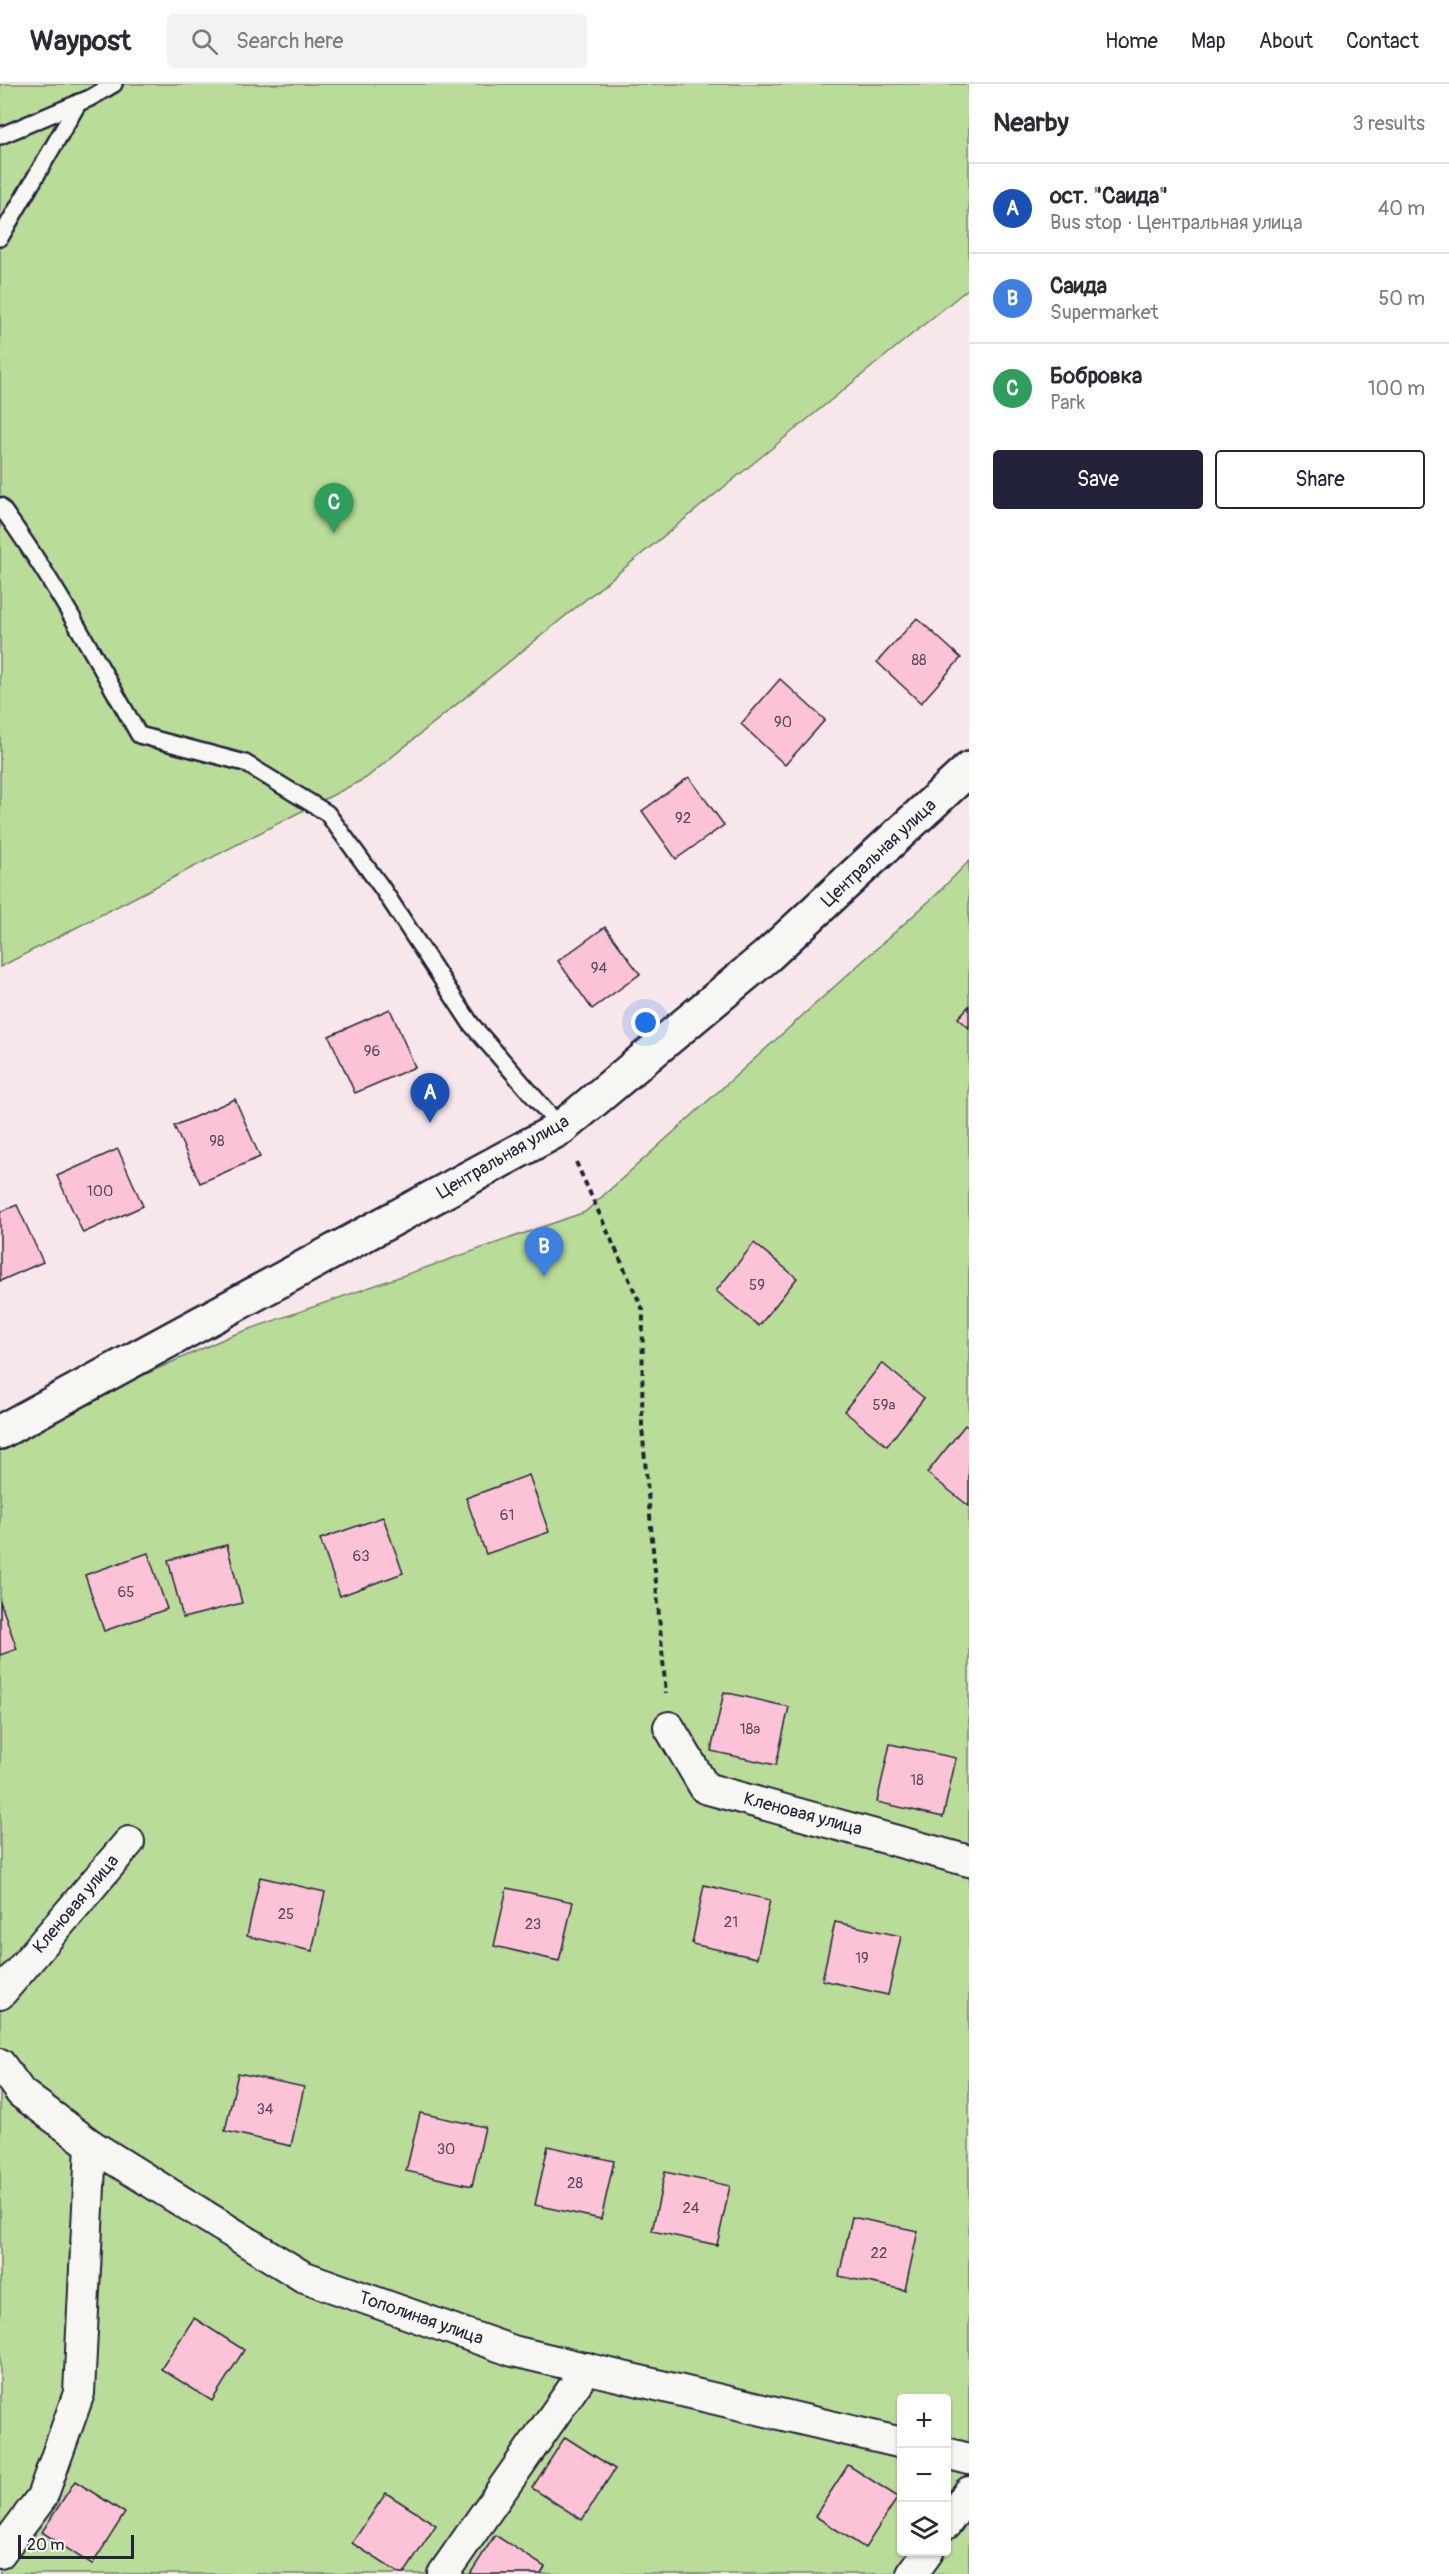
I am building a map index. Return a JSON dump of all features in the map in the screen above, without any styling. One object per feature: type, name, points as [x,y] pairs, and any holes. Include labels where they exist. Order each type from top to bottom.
[{"type":"street","name":"Центральная улица","points":[[0,1432],[561,1128],[767,956],[969,769]]},
{"type":"street","name":"Кленовая улица","points":[[669,1727],[705,1788],[969,1861]]},
{"type":"street","name":"Кленовая улица","points":[[0,1994],[129,1842]]},
{"type":"street","name":"Тополиная улица","points":[[0,2064],[21,2092],[91,2145],[302,2276],[513,2351],[897,2442]]},
{"type":"street","points":[[0,2553],[42,2498],[79,2394],[91,2145]]},
{"type":"street","points":[[443,2574],[587,2368]]},
{"type":"street","points":[[951,2454],[969,2459]]},
{"type":"street","points":[[951,2517],[969,2492]]},
{"type":"street","points":[[912,2574],[925,2556]]},
{"type":"lane","points":[[0,136],[79,102],[114,84]]},
{"type":"lane","points":[[0,238],[79,102]]},
{"type":"lane","points":[[0,506],[18,530],[85,639],[139,735],[245,763],[327,813],[382,888],[471,1024],[561,1128]]},
{"type":"path","points":[[561,1128],[643,1310],[642,1427],[669,1727]]},
{"type":"green space","points":[[0,84],[969,84],[969,288],[366,778],[0,967]]},
{"type":"green space","points":[[969,861],[969,2574],[0,2574],[0,1440],[230,1336],[585,1212],[937,894]]},
{"type":"building","points":[[917,618],[961,658],[921,703],[877,662]]},
{"type":"building","points":[[780,679],[825,720],[785,765],[741,724]]},
{"type":"building","points":[[689,777],[724,825],[676,859],[642,811]]},
{"type":"building","points":[[605,927],[640,974],[592,1009],[558,961]]},
{"type":"building","points":[[969,1006],[969,1028],[958,1018]]},
{"type":"building","points":[[390,1009],[415,1067],[355,1093],[329,1036]]},
{"type":"building","points":[[235,1099],[260,1157],[200,1183],[174,1126]]},
{"type":"building","points":[[118,1149],[143,1206],[83,1233],[57,1176]]},
{"type":"building","points":[[17,1205],[43,1262],[0,1281],[0,1212]]},
{"type":"building","points":[[754,1243],[797,1278],[759,1326],[716,1291]]},
{"type":"building","points":[[882,1363],[924,1398],[887,1446],[844,1411]]},
{"type":"building","points":[[965,1425],[969,1428],[969,1506],[927,1473]]},
{"type":"building","points":[[529,1475],[549,1532],[486,1554],[466,1498]]},
{"type":"building","points":[[383,1517],[403,1573],[340,1596],[320,1539]]},
{"type":"building","points":[[227,1545],[242,1603],[183,1618],[168,1560]]},
{"type":"building","points":[[148,1553],[167,1609],[104,1631],[85,1575]]},
{"type":"building","points":[[0,1601],[17,1649],[0,1655]]},
{"type":"building","points":[[724,1692],[789,1707],[776,1765],[711,1751]]},
{"type":"building","points":[[890,1744],[956,1758],[943,1817],[877,1802]]},
{"type":"building","points":[[260,1877],[325,1892],[312,1951],[247,1936]]},
{"type":"building","points":[[704,1885],[770,1900],[757,1958],[692,1944]]},
{"type":"building","points":[[507,1888],[573,1902],[559,1961],[494,1946]]},
{"type":"building","points":[[835,1922],[901,1936],[888,1995],[822,1980]]},
{"type":"building","points":[[238,2073],[304,2087],[291,2146],[225,2131]]},
{"type":"building","points":[[420,2113],[485,2127],[472,2186],[406,2171]]},
{"type":"building","points":[[548,2146],[614,2161],[601,2219],[535,2205]]},
{"type":"building","points":[[665,2172],[730,2186],[717,2245],[652,2231]]},
{"type":"building","points":[[852,2217],[918,2231],[905,2290],[839,2276]]},
{"type":"building","points":[[194,2318],[244,2350],[212,2401],[161,2369]]},
{"type":"building","points":[[565,2437],[615,2469],[582,2520],[532,2488]]},
{"type":"building","points":[[848,2465],[897,2496],[865,2548],[815,2516]]},
{"type":"building","points":[[75,2481],[125,2513],[92,2565],[42,2532]]},
{"type":"building","points":[[386,2493],[436,2525],[404,2574],[400,2574],[352,2543]]},
{"type":"building","points":[[495,2535],[545,2567],[541,2574],[470,2574]]},
{"type":"place","name":"Бобровка","points":[[334,533]]},
{"type":"place","name":"ост. \"Саида\"","points":[[430,1123]]},
{"type":"place","name":"Саида","points":[[544,1277]]}]
